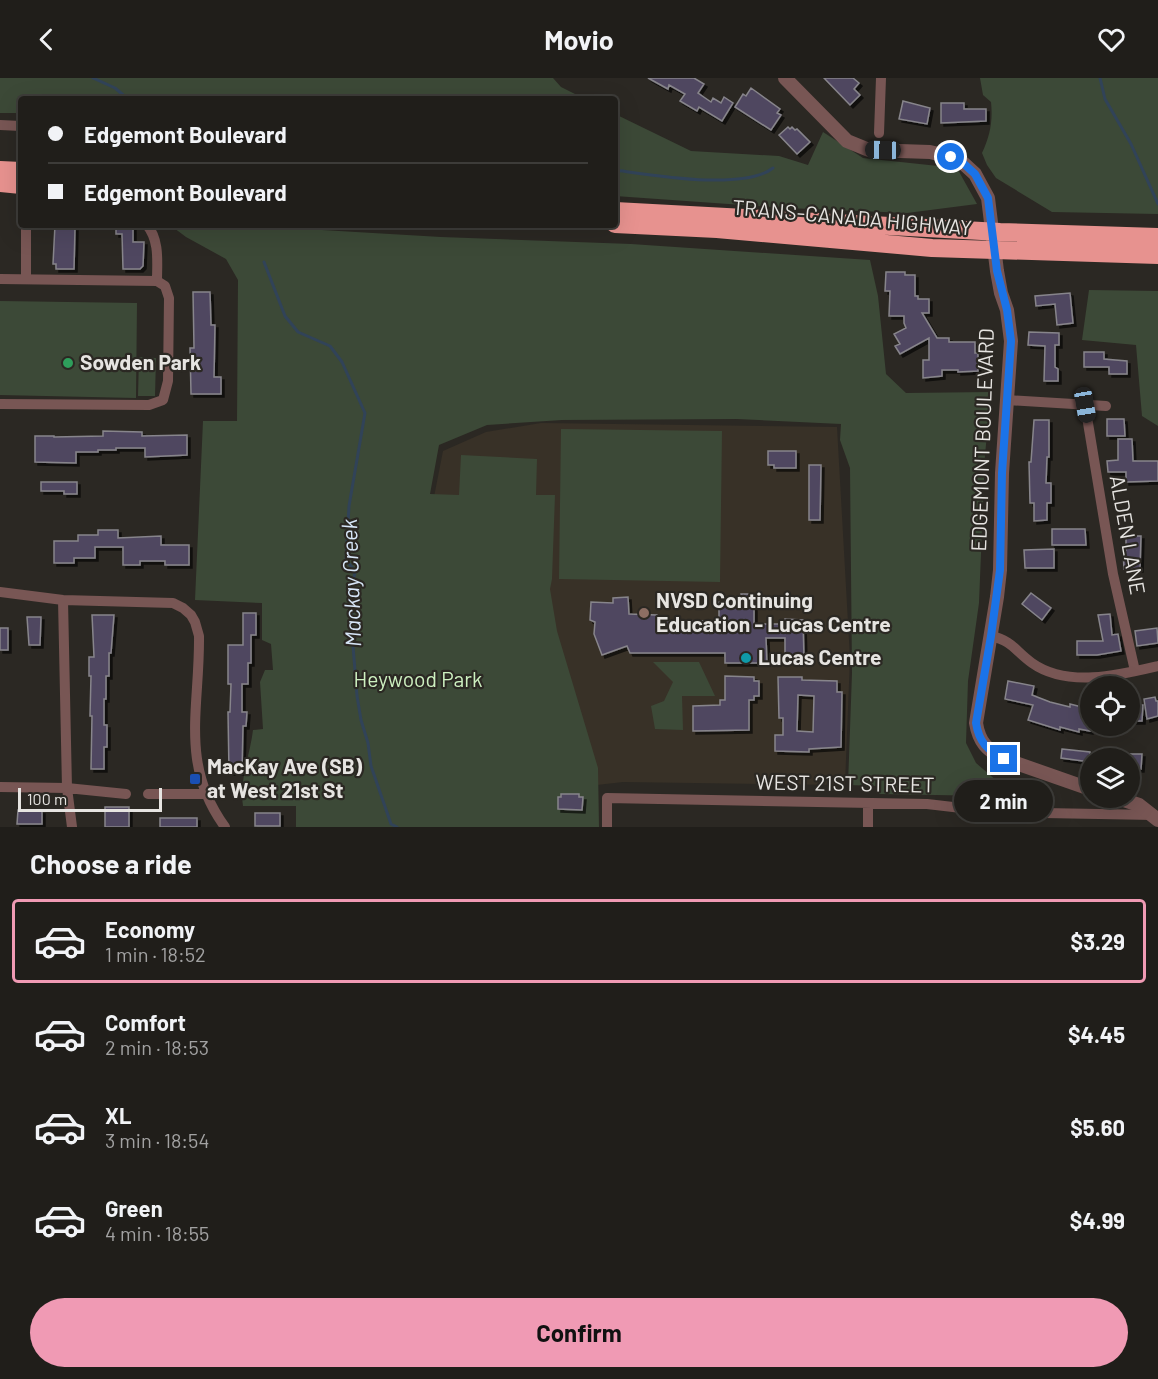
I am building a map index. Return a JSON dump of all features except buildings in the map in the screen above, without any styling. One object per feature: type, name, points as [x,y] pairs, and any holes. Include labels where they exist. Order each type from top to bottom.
[{"type":"highway","name":"TRANS-CANADA HIGHWAY","points":[[618,211],[1072,235],[1158,237]]},
{"type":"highway","name":"TRANS-CANADA HIGHWAY","points":[[618,224],[717,229],[932,248],[1158,255]]},
{"type":"highway","points":[[1083,254],[1158,260]]},
{"type":"street","name":"EDGEMONT BOULEVARD","points":[[785,78],[840,135],[857,147],[869,150],[941,153],[963,163],[975,174],[984,189],[989,208],[997,271],[1010,326],[1002,473],[1000,570],[976,723],[978,736],[992,753],[1004,759],[1080,786]]},
{"type":"street","points":[[879,133],[881,78]]},
{"type":"street","points":[[0,125],[18,126]]},
{"type":"street","points":[[26,228],[26,279]]},
{"type":"street","points":[[149,228],[153,233],[157,254],[157,281]]},
{"type":"street","points":[[0,279],[157,281],[165,286],[169,298],[168,381],[163,400],[149,405],[0,404]]},
{"type":"street","points":[[1007,400],[1106,406]]},
{"type":"street","name":"ALDEN LANE","points":[[1085,405],[1113,574],[1135,671]]},
{"type":"street","points":[[0,592],[63,600],[167,602],[183,608],[191,615],[199,636],[194,742],[198,770],[206,794],[225,827]]},
{"type":"street","points":[[63,600],[67,788],[72,827]]},
{"type":"street","points":[[991,636],[1006,640],[1032,663],[1048,672],[1074,677],[1090,677],[1158,666]]},
{"type":"street","points":[[0,787],[67,788],[126,794]]},
{"type":"street","points":[[148,794],[206,794]]},
{"type":"street","name":"WEST 21ST STREET","points":[[607,827],[607,798],[927,804],[996,812],[1156,818]]},
{"type":"street","points":[[868,803],[868,827]]},
{"type":"street","points":[[1140,806],[1156,818]]},
{"type":"shaded area","name":"NVSD Continuing Education - Lucas Centre","points":[[541,423],[837,427],[850,658],[845,785],[623,782],[527,793],[432,507],[443,451],[486,432]]},
{"type":"green space","points":[[0,78],[553,78],[561,87],[579,96],[18,96],[18,113],[0,113]]},
{"type":"green space","points":[[980,78],[1158,78],[1158,214],[1052,212],[996,178],[982,153],[990,128],[992,109],[991,102],[983,95]]},
{"type":"green space","points":[[618,115],[691,151],[779,156],[808,165],[823,132],[863,158],[957,168],[977,204],[907,213],[787,208],[618,196]]},
{"type":"green space","name":"Heywood Park","points":[[174,228],[287,228],[441,237],[631,244],[870,260],[878,296],[886,374],[906,393],[991,392],[985,455],[979,603],[968,681],[966,743],[976,763],[1004,787],[1026,789],[1044,797],[879,794],[878,786],[848,785],[852,673],[850,468],[840,440],[841,424],[737,419],[562,420],[487,425],[439,445],[430,494],[459,495],[461,455],[537,459],[536,495],[555,495],[550,589],[557,631],[598,768],[599,827],[296,827],[296,806],[243,806],[244,778],[253,730],[263,729],[260,682],[265,670],[273,670],[271,644],[262,640],[262,603],[195,600],[203,421],[237,421],[238,280],[226,259]]},
{"type":"green space","points":[[1089,290],[1158,291],[1158,426],[1142,416],[1136,345],[1082,340]]},
{"type":"green space","name":"Sowden Park","points":[[0,301],[137,303],[136,398],[0,395]]},
{"type":"green space","points":[[139,357],[156,358],[155,396],[138,396]]},
{"type":"green space","points":[[561,429],[722,431],[720,582],[559,579]]},
{"type":"green space","points":[[653,662],[699,662],[715,696],[682,696],[683,730],[655,729],[651,706],[664,701],[673,682]]},
{"type":"waterway","name":"Mackay Creek","points":[[93,78],[115,88],[124,96]]},
{"type":"waterway","points":[[1100,78],[1105,99],[1131,144],[1158,204]]},
{"type":"waterway","points":[[618,170],[674,178],[720,180],[759,175],[773,168]]},
{"type":"waterway","name":"Mackay Creek","points":[[264,262],[285,316],[298,332],[330,346],[342,362],[365,413],[349,506],[346,560],[355,571],[352,590],[352,633],[361,720],[368,743],[371,766],[391,824],[397,827]]},
{"type":"place","name":"Sowden Park","points":[[68,363]]},
{"type":"place","name":"NVSD Continuing Education - Lucas Centre","points":[[644,613]]},
{"type":"place","name":"Lucas Centre","points":[[746,658]]},
{"type":"place","name":"MacKay Ave (SB) at West 21st St","points":[[195,779]]},
{"type":"route","points":[[951,157],[963,163],[975,174],[988,198],[997,271],[1010,326],[1011,341],[1002,473],[1000,570],[976,723],[981,742],[992,753],[1004,759]]}]
